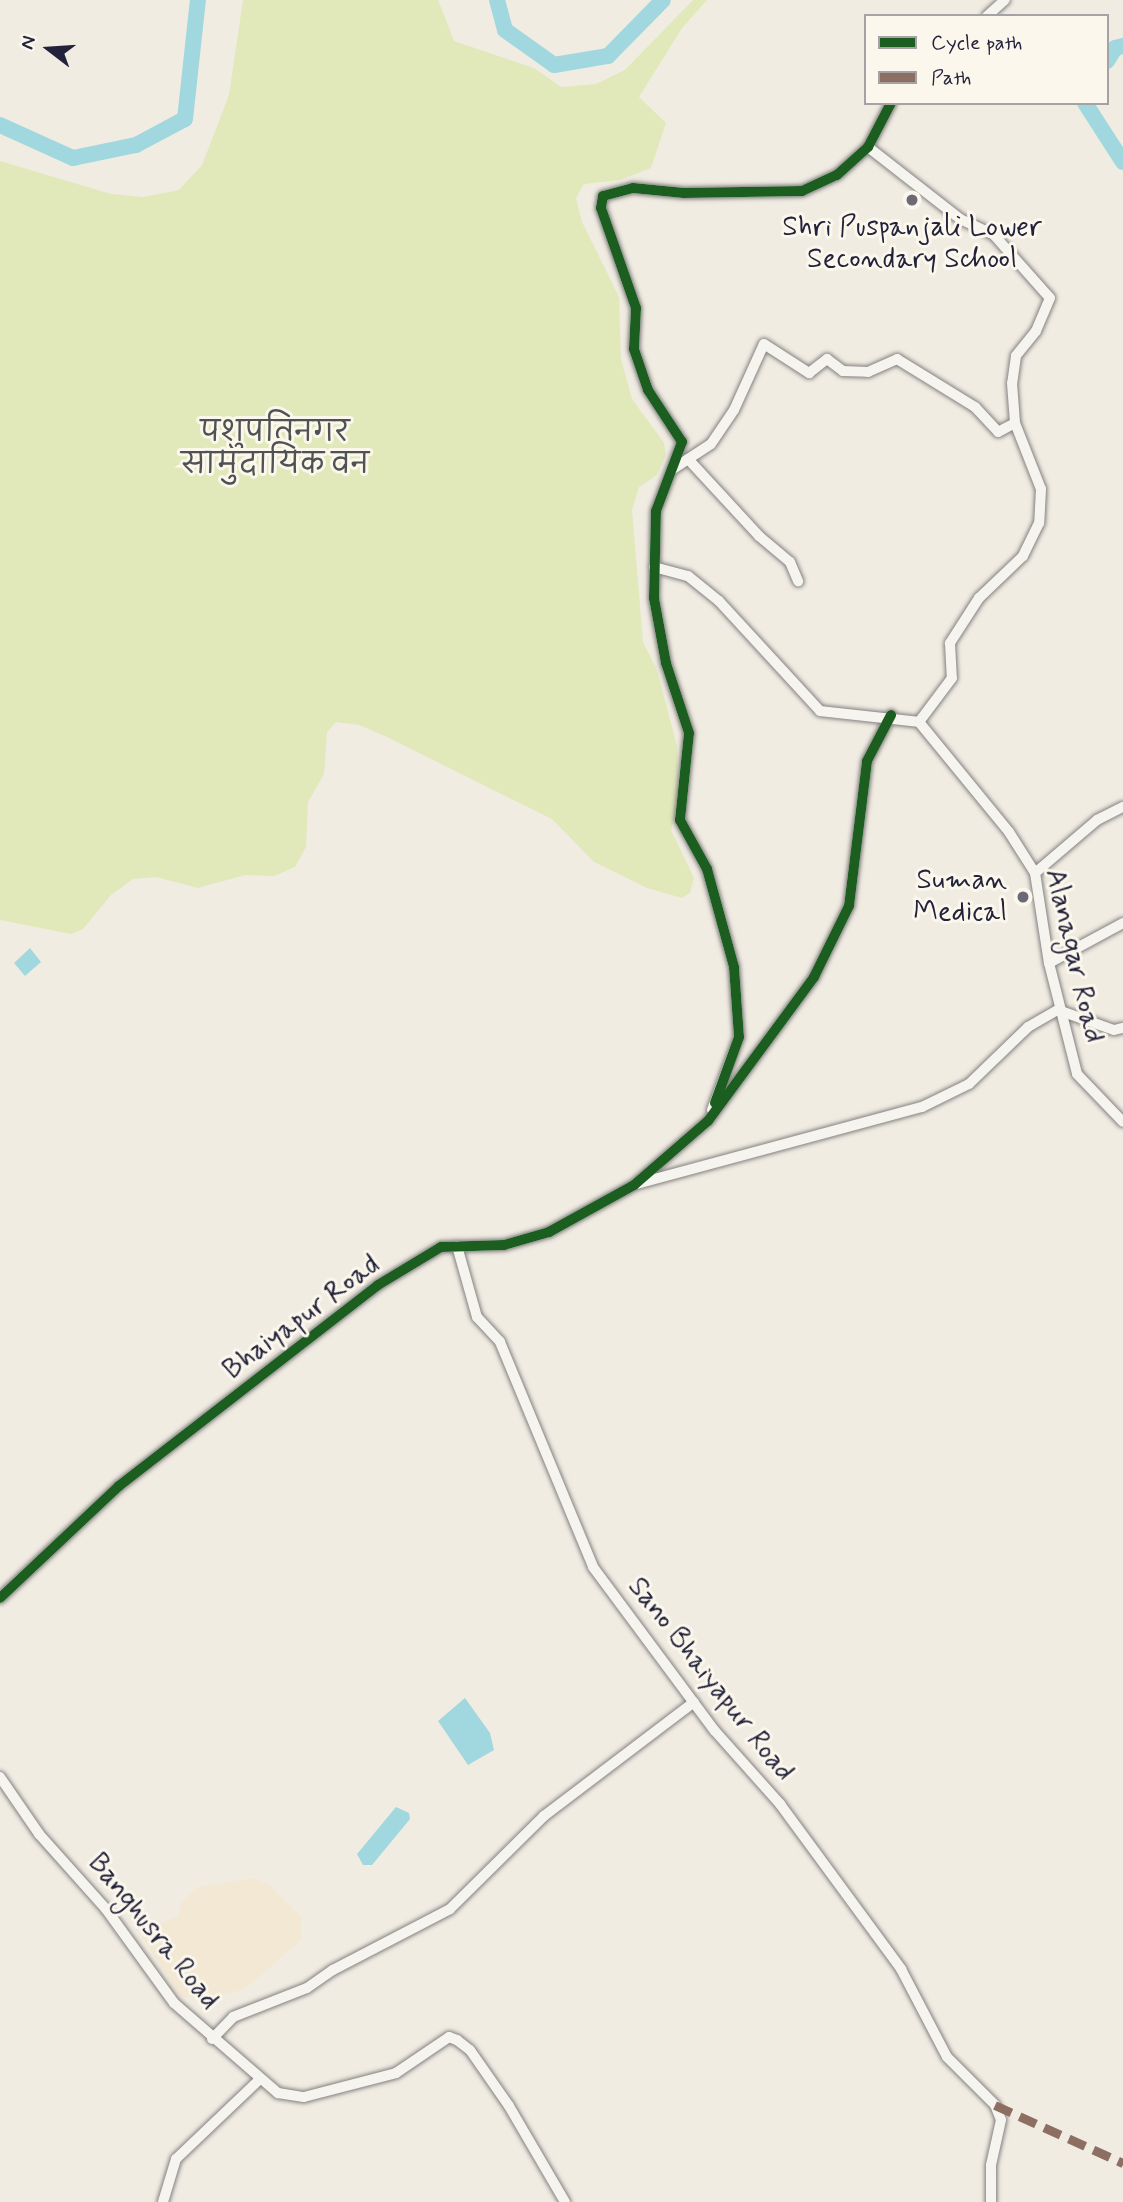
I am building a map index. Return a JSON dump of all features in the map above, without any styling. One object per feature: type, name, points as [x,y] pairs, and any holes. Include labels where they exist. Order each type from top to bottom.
[{"type":"street","points":[[989,14],[1005,0]]},
{"type":"street","points":[[708,1122],[739,1037],[734,967],[707,869],[680,820],[687,788],[689,733],[666,663],[654,598],[656,511],[682,442],[648,390],[634,349],[636,309],[601,208],[603,196],[633,188],[684,193],[802,191],[837,175],[869,147],[890,105]]},
{"type":"street","points":[[654,567],[688,576],[719,601],[820,711],[891,716],[919,722],[952,678],[950,643],[979,598],[1023,556],[1039,523],[1041,489],[1015,423],[1012,383],[1016,356],[1036,331],[1050,298],[995,235],[960,219],[869,147]]},
{"type":"street","points":[[673,469],[711,443],[734,410],[764,344],[809,373],[827,359],[843,372],[868,372],[897,359],[975,407],[998,432],[1015,423]]},
{"type":"street","points":[[688,459],[759,536],[790,562],[798,581]]},
{"type":"street","name":"Bhaiyapur Road","points":[[0,1598],[119,1486],[378,1285],[441,1247],[504,1245],[549,1232],[634,1185],[708,1122],[814,977],[849,906],[867,761],[891,716]]},
{"type":"street","name":"Alanagar Road","points":[[919,722],[1009,832],[1035,873],[1048,963],[1058,1010],[1077,1074],[1123,1122]]},
{"type":"street","points":[[1035,873],[1097,820],[1123,807]]},
{"type":"street","points":[[1048,963],[1123,923]]},
{"type":"street","points":[[634,1185],[922,1107],[969,1084],[1028,1027],[1058,1010],[1114,1030],[1123,1028]]},
{"type":"street","name":"Sano Bhaiyapur Road","points":[[457,1246],[477,1317],[500,1342],[593,1567],[694,1702],[780,1804],[901,1969],[947,2057],[995,2105],[1001,2120],[991,2165],[991,2202]]},
{"type":"street","points":[[212,2039],[233,2017],[307,1988],[333,1970],[450,1909],[544,1816],[694,1702]]},
{"type":"street","name":"Banghusra Road","points":[[0,1777],[39,1834],[106,1909],[174,2003],[212,2039],[278,2093],[304,2097],[396,2073],[449,2037],[457,2040],[470,2050],[509,2106],[565,2202]]},
{"type":"street","points":[[163,2202],[176,2159],[261,2079]]},
{"type":"shaded area","points":[[253,1878],[270,1885],[301,1916],[301,1940],[245,1989],[209,1998],[181,1997],[142,1937],[144,1929],[177,1917],[181,1903],[197,1887]]},
{"type":"green space","name":"पशुपतिनगर सामुदायिक वन","points":[[243,0],[438,0],[454,41],[534,68],[561,87],[596,84],[625,70],[693,0],[707,0],[682,28],[639,97],[666,123],[651,168],[620,180],[584,184],[576,198],[582,222],[619,297],[621,359],[632,399],[664,443],[666,455],[657,475],[639,487],[632,510],[643,642],[657,670],[677,746],[679,798],[671,830],[694,878],[690,893],[682,898],[647,888],[594,862],[552,819],[385,736],[359,725],[336,722],[327,732],[324,774],[308,802],[306,847],[295,867],[274,876],[245,875],[198,888],[156,877],[133,879],[111,895],[83,929],[71,934],[0,920],[0,161],[111,194],[143,197],[179,190],[202,165],[229,95]]},
{"type":"water","points":[[30,948],[41,962],[25,976],[14,963]]},
{"type":"water","points":[[465,1698],[490,1733],[494,1750],[468,1765],[438,1721]]},
{"type":"water","points":[[396,1807],[409,1813],[410,1819],[372,1865],[363,1865],[357,1854]]},
{"type":"waterway","points":[[0,125],[73,158],[136,145],[185,119],[198,0]]},
{"type":"waterway","points":[[497,0],[505,30],[554,65],[608,56],[663,0]]},
{"type":"waterway","points":[[1109,58],[1115,48],[1123,46]]},
{"type":"waterway","points":[[1086,105],[1123,162]]},
{"type":"marked path","points":[[995,2105],[1123,2163]]},
{"type":"cycle path","points":[[715,1103],[739,1037],[734,967],[707,869],[680,820],[689,733],[666,663],[654,598],[656,511],[682,442],[648,390],[634,349],[636,308],[601,208],[603,196],[633,188],[684,193],[802,191],[837,175],[868,147],[890,105]]},
{"type":"cycle path","points":[[0,1598],[119,1486],[378,1285],[441,1247],[504,1245],[549,1232],[634,1185],[708,1121],[814,977],[849,906],[867,761],[891,715]]},
{"type":"place","name":"Shri Puspanjali Lower Secondary School","points":[[912,200]]},
{"type":"place","name":"Suman Medical","points":[[1023,897]]}]
